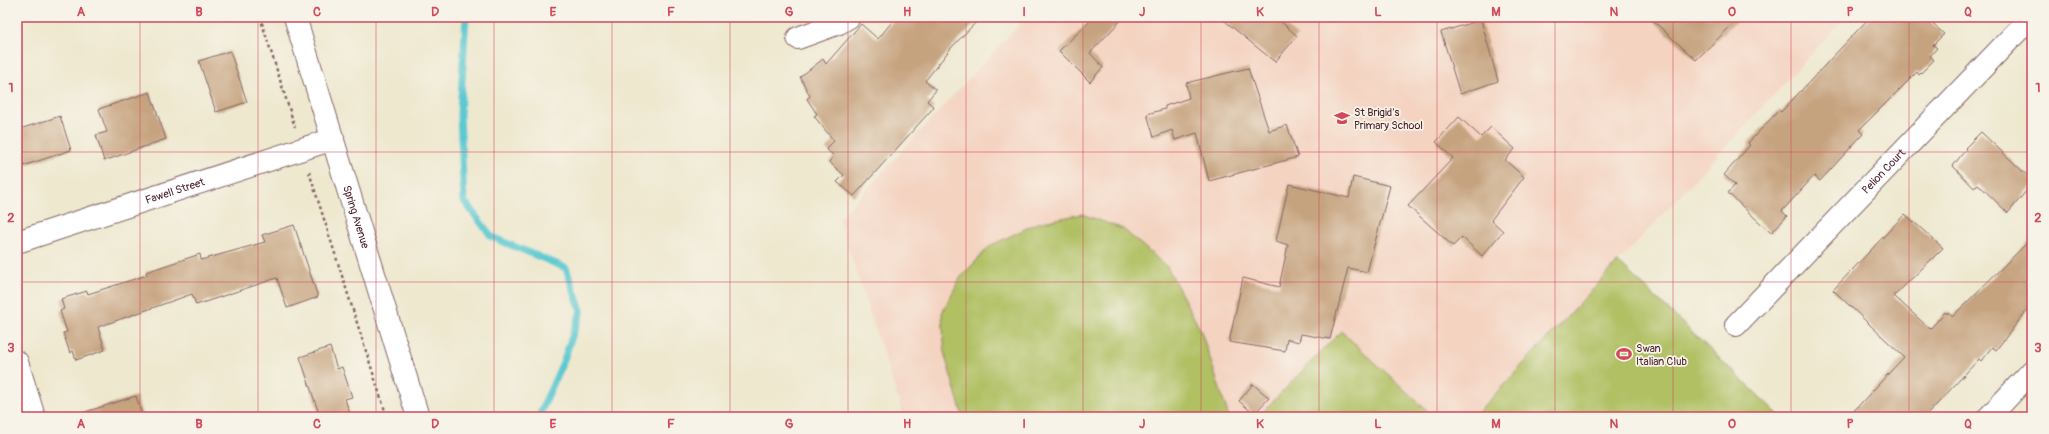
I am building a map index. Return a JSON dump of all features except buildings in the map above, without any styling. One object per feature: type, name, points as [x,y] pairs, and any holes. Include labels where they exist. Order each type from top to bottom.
[{"type":"street","name":"Spring Avenue","points":[[295,17],[334,139],[418,417]]},
{"type":"street","points":[[798,38],[839,23],[848,17]]},
{"type":"street","name":"Pelion Court","points":[[1736,325],[2031,17]]},
{"type":"street","name":"Fawell Street","points":[[17,242],[334,139]]},
{"type":"street","points":[[17,362],[34,417]]},
{"type":"street","points":[[1989,417],[2032,371]]},
{"type":"path","points":[[260,17],[387,417]]},
{"type":"shaded area","name":"St Brigid's Primary School","points":[[1026,17],[1846,17],[1474,417],[904,417],[839,219]]},
{"type":"green space","points":[[1082,214],[1123,229],[1167,267],[1201,331],[1229,417],[963,417],[945,356],[942,313],[960,278],[990,246],[1037,223]]},
{"type":"green space","name":"Swan Italian Club","points":[[1618,262],[1781,417],[1474,417]]},
{"type":"green space","points":[[1341,331],[1434,417],[1258,417]]},
{"type":"waterway","points":[[466,17],[460,114],[464,201],[492,237],[566,268],[581,311],[563,362],[541,411],[540,417]]},
{"type":"place","name":"St Brigid's Primary School","points":[[1342,118]]},
{"type":"place","name":"Swan Italian Club","points":[[1624,354]]}]
